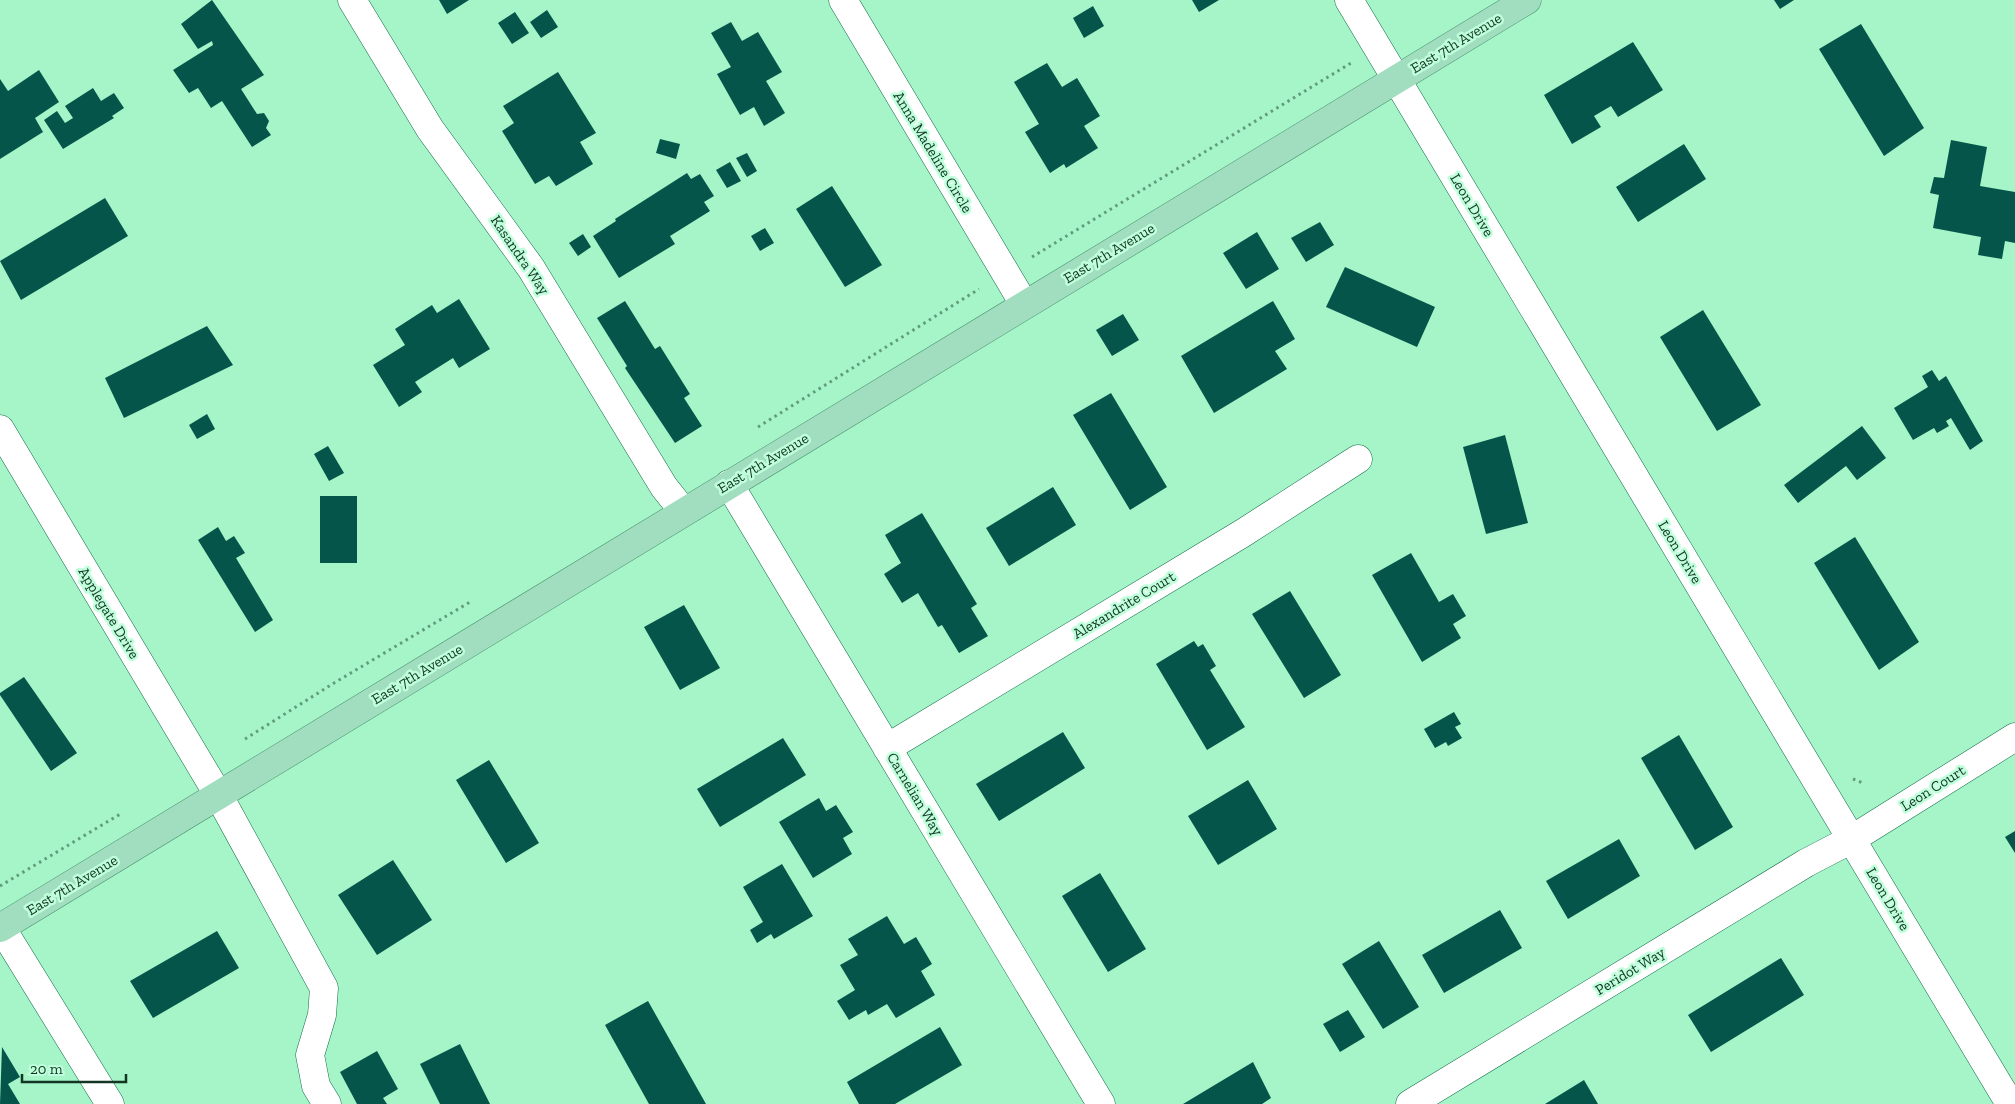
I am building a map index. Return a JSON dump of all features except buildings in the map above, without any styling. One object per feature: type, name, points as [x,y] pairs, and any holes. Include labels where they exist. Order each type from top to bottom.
[{"type":"main road","name":"East 7th Avenue","points":[[1,927],[1527,0]]},
{"type":"street","name":"Kasandra Way","points":[[352,0],[430,129],[531,268],[664,487],[684,512]]},
{"type":"street","name":"Anna Madeline Circle","points":[[843,0],[1024,304]]},
{"type":"street","name":"Leon Drive","points":[[1349,0],[2010,1104]]},
{"type":"street","name":"Applegate Drive","points":[[0,429],[219,796],[324,988],[322,1015],[310,1055],[316,1086],[327,1104]]},
{"type":"street","name":"Alexandrite Court","points":[[888,748],[1243,533],[1358,459]]},
{"type":"street","name":"Carnelian Way","points":[[730,484],[1101,1104]]},
{"type":"street","name":"Leon Court","points":[[1852,839],[2015,737]]},
{"type":"street","name":"Peridot Way","points":[[1410,1104],[1806,863],[1852,839]]},
{"type":"street","points":[[1,927],[110,1104]]},
{"type":"path","points":[[755,429],[896,339],[1377,46]]},
{"type":"path","points":[[242,740],[334,682],[478,597]]},
{"type":"path","points":[[1852,778],[1863,783]]},
{"type":"path","points":[[0,886],[126,811]]}]
